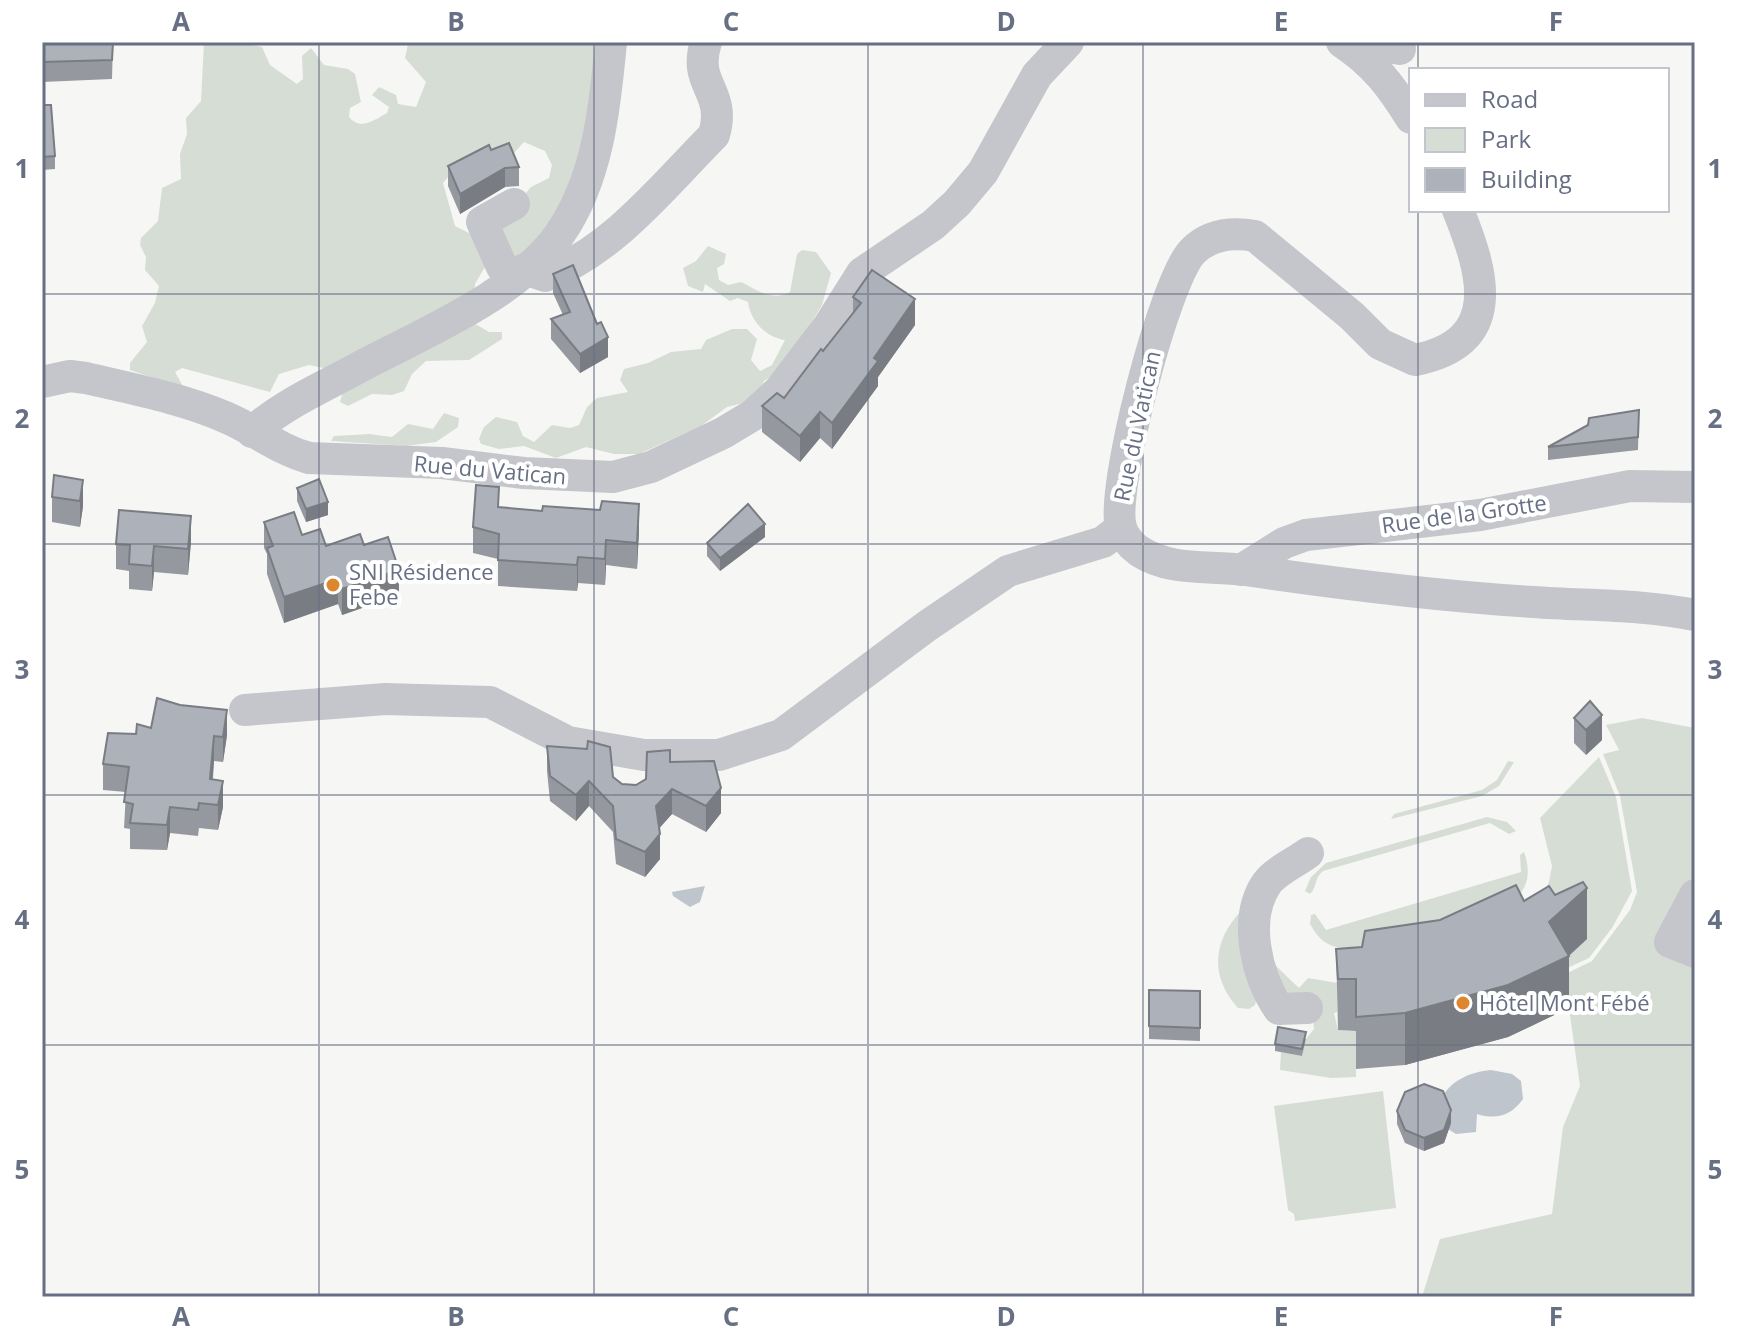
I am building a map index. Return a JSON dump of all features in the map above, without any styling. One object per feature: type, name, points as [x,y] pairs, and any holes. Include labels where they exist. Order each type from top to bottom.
[{"type":"street","points":[[252,432],[297,401],[479,303],[520,273],[558,236],[573,211],[600,136],[611,42]]},
{"type":"street","points":[[514,204],[482,222],[502,267],[520,273],[545,276],[565,269],[613,235],[714,135],[720,114],[714,94],[702,78],[699,62],[706,42]]},
{"type":"street","name":"Rue du Vatican","points":[[42,382],[70,376],[86,378],[194,405],[288,452],[309,458],[442,463],[575,478],[613,477],[651,467],[723,433],[753,415],[780,390],[828,327],[862,273],[933,225],[983,172],[1037,75],[1068,42]]},
{"type":"street","points":[[1342,42],[1367,58],[1387,79],[1409,115]]},
{"type":"street","points":[[1352,42],[1400,49]]},
{"type":"street","name":"Rue du Vatican","points":[[1459,212],[1477,256],[1482,298],[1479,312],[1474,325],[1451,348],[1415,360],[1380,344],[1352,316],[1255,236],[1239,233],[1216,237],[1192,251],[1176,277],[1149,363],[1120,487],[1121,528],[1136,549],[1153,559],[1179,566],[1241,570],[1326,584],[1536,602],[1644,605],[1695,615]]},
{"type":"street","name":"Rue de la Grotte","points":[[1241,570],[1284,543],[1306,535],[1480,515],[1630,486],[1695,487]]},
{"type":"street","points":[[245,710],[385,699],[490,702],[568,742],[644,755],[719,755],[781,735],[927,626],[1008,571],[1103,542],[1121,528]]},
{"type":"street","points":[[1307,1008],[1279,1009],[1263,986],[1257,958],[1256,906],[1268,881],[1308,853]]},
{"type":"street","points":[[1695,895],[1670,942],[1695,952]]},
{"type":"green space","points":[[204,42],[238,42],[262,47],[270,65],[297,84],[303,79],[302,56],[311,48],[324,65],[348,69],[355,74],[361,102],[350,108],[349,117],[363,124],[387,113],[389,107],[372,95],[379,87],[396,95],[398,104],[416,107],[426,82],[405,58],[408,44],[413,42],[602,42],[606,152],[516,263],[496,228],[531,187],[549,178],[552,165],[545,151],[524,142],[514,153],[448,177],[443,183],[455,226],[475,236],[485,267],[475,284],[472,322],[489,332],[502,332],[502,339],[469,360],[426,361],[412,374],[404,391],[392,395],[372,394],[348,406],[340,402],[343,391],[328,369],[309,365],[279,374],[270,392],[182,368],[175,372],[184,388],[130,370],[130,363],[147,342],[142,326],[155,303],[159,286],[145,270],[146,257],[140,245],[141,238],[158,221],[162,188],[181,179],[180,154],[187,134],[186,118],[201,101]]},
{"type":"green space","points":[[708,246],[726,254],[724,264],[717,268],[719,280],[728,285],[741,282],[770,295],[790,292],[797,254],[802,250],[816,252],[831,273],[822,305],[782,370],[764,381],[755,400],[727,407],[701,426],[639,454],[614,454],[586,447],[556,458],[524,446],[499,449],[481,444],[479,439],[484,427],[496,417],[517,422],[523,436],[534,442],[552,425],[570,428],[579,425],[587,407],[597,398],[628,392],[620,380],[624,369],[648,363],[671,352],[701,349],[706,340],[732,329],[747,329],[757,339],[751,360],[760,371],[772,365],[785,340],[771,336],[760,327],[748,302],[738,298],[730,301],[705,284],[703,292],[688,286],[683,268],[696,261]]},
{"type":"green space","points":[[444,413],[459,418],[458,427],[436,442],[406,446],[331,441],[334,436],[369,434],[392,437],[408,424],[433,429]]},
{"type":"green space","points":[[1642,718],[1695,728],[1695,1297],[1422,1297],[1440,1239],[1552,1214],[1563,1127],[1580,1086],[1569,1008],[1553,980],[1592,961],[1630,910],[1637,892],[1620,796],[1603,754],[1619,750],[1606,725]]},
{"type":"green space","points":[[1599,757],[1616,797],[1632,891],[1612,928],[1589,958],[1550,976],[1541,897],[1549,882],[1552,866],[1540,818]]},
{"type":"green space","points":[[1508,761],[1514,762],[1499,786],[1482,796],[1391,819],[1394,814],[1482,790],[1497,780]]},
{"type":"green space","points":[[1487,817],[1507,822],[1516,831],[1509,834],[1490,823],[1323,871],[1312,892],[1305,891],[1311,877],[1326,863]]},
{"type":"green space","points":[[1524,852],[1528,876],[1521,893],[1504,906],[1458,924],[1374,945],[1337,947],[1318,936],[1310,924],[1311,915],[1315,914],[1326,930],[1521,872],[1520,855]]},
{"type":"green space","points":[[1241,911],[1258,993],[1255,1005],[1249,1009],[1238,1008],[1229,996],[1222,984],[1218,959],[1225,934]]},
{"type":"green space","points":[[1275,965],[1299,988],[1308,978],[1337,983],[1337,1012],[1334,1013],[1338,1030],[1356,1031],[1356,1077],[1331,1078],[1280,1070],[1281,1052],[1302,1056],[1306,1039],[1314,1029],[1311,999],[1290,994],[1267,974]]},
{"type":"green space","points":[[1383,1091],[1396,1208],[1295,1221],[1294,1214],[1288,1210],[1274,1106]]},
{"type":"shaded area","points":[[705,886],[700,902],[690,907],[673,896],[672,892]]},
{"type":"shaded area","points":[[1491,1070],[1512,1074],[1521,1081],[1523,1099],[1503,1115],[1491,1117],[1477,1114],[1476,1132],[1456,1134],[1448,1129],[1441,1099],[1445,1092],[1462,1078]]},
{"type":"building","points":[[42,42],[113,42],[112,60],[42,62]]},
{"type":"building","points":[[42,105],[51,105],[55,156],[42,157]]},
{"type":"building","points":[[509,143],[519,167],[505,168],[460,194],[448,166],[489,145],[491,150]]},
{"type":"building","points":[[573,265],[597,324],[601,322],[608,337],[580,354],[551,319],[570,312],[553,274]]},
{"type":"building","points":[[872,270],[915,299],[874,358],[878,361],[832,423],[820,412],[800,436],[762,406],[777,393],[784,398],[821,349],[823,351],[861,303],[853,297]]},
{"type":"building","points":[[1639,410],[1638,437],[1548,447],[1588,425],[1589,418]]},
{"type":"building","points":[[54,475],[83,480],[80,501],[52,497]]},
{"type":"building","points":[[319,479],[328,502],[306,509],[297,488]]},
{"type":"building","points":[[476,485],[499,487],[498,507],[542,511],[543,506],[600,510],[602,501],[639,504],[637,543],[606,540],[605,559],[578,557],[577,565],[498,560],[499,534],[473,527]]},
{"type":"building","points":[[748,504],[765,524],[720,558],[707,543]]},
{"type":"building","points":[[119,510],[191,516],[188,549],[154,546],[152,566],[129,564],[130,545],[116,544]]},
{"type":"building","points":[[294,512],[302,535],[320,529],[326,546],[360,534],[364,545],[388,537],[399,570],[342,589],[338,579],[284,597],[267,548],[273,546],[264,522]]},
{"type":"building","points":[[157,698],[180,705],[227,710],[223,737],[214,736],[210,779],[223,781],[218,805],[199,803],[198,810],[170,807],[167,825],[130,823],[133,804],[124,802],[129,767],[103,764],[108,733],[136,734],[137,724],[151,728]]},
{"type":"building","points":[[1590,701],[1602,715],[1586,730],[1574,718]]},
{"type":"building","points":[[588,741],[610,747],[613,777],[622,784],[636,785],[646,779],[647,752],[670,750],[670,762],[714,761],[721,788],[706,806],[672,789],[656,806],[660,834],[645,852],[616,839],[613,806],[589,781],[576,795],[550,776],[547,746],[587,749]]},
{"type":"building","points":[[1583,882],[1587,888],[1549,922],[1569,956],[1508,985],[1405,1013],[1356,1017],[1356,979],[1338,979],[1336,949],[1362,947],[1365,931],[1440,920],[1516,885],[1524,901],[1549,886],[1555,895]]},
{"type":"building","points":[[1149,990],[1200,991],[1200,1028],[1149,1026]]},
{"type":"building","points":[[1278,1027],[1306,1032],[1302,1049],[1275,1044]]},
{"type":"building","points":[[1424,1084],[1443,1091],[1451,1110],[1444,1130],[1424,1138],[1405,1130],[1397,1111],[1405,1092]]},
{"type":"place","name":"SNI Résidence Febe","points":[[333,585]]},
{"type":"place","name":"Hôtel Mont Fébé","points":[[1463,1003]]}]
